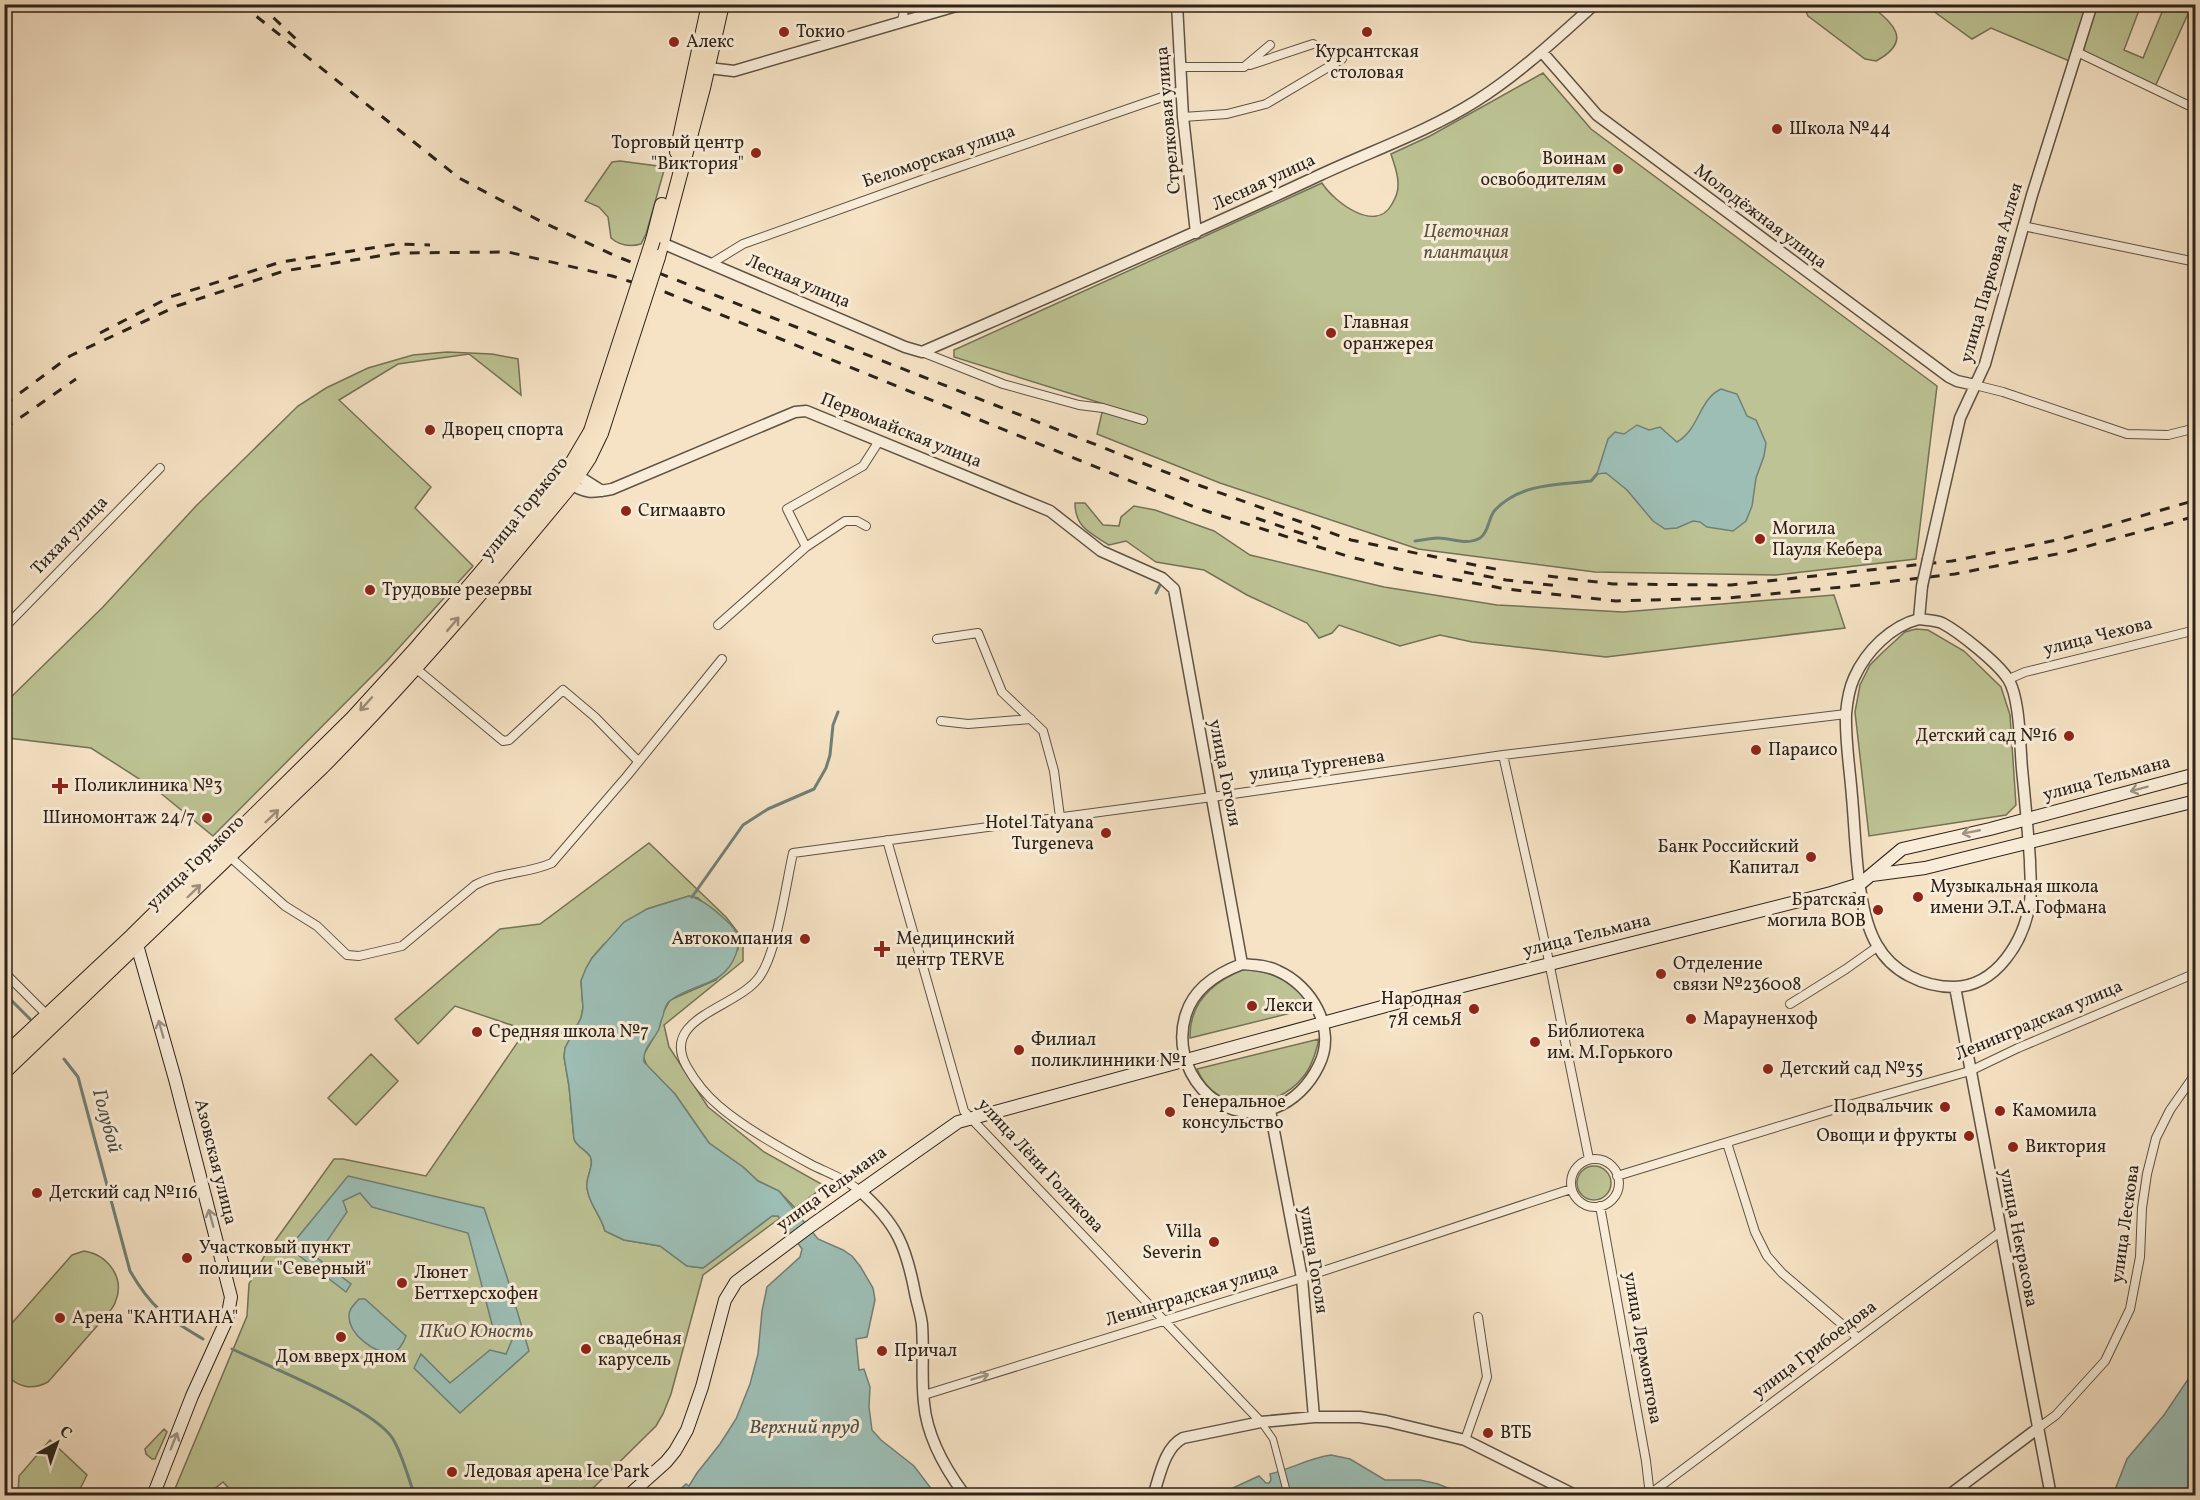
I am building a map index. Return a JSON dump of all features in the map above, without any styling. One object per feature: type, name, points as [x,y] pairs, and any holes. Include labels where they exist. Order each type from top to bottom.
[{"type":"main road","name":"улица Горького","points":[[702,67],[710,4]]},
{"type":"main road","name":"улица Горького","points":[[4,1056],[229,856],[322,767],[570,477],[589,458],[657,241],[676,155],[722,4]]},
{"type":"main road","name":"улица Горького","points":[[4,1072],[353,718],[410,664]]},
{"type":"main road","name":"улица Тельмана","points":[[628,1496],[666,1462],[687,1430],[702,1387],[720,1315],[730,1289],[741,1277],[812,1225],[945,1130],[969,1118],[1323,1023],[1860,884],[1902,849],[2028,819],[2196,774]]},
{"type":"main road","points":[[1871,875],[1925,868],[2196,801]]},
{"type":"main road","name":"Азовская улица","points":[[135,940],[175,1078],[231,1297],[227,1319],[192,1396],[153,1496]]},
{"type":"street","points":[[902,22],[905,4]]},
{"type":"street","points":[[702,67],[734,71],[963,4]]},
{"type":"street","name":"Стрелковая улица","points":[[1177,4],[1180,91],[1196,233]]},
{"type":"street","name":"Лесная улица","points":[[922,351],[1196,233],[1359,156],[1432,125],[1474,102],[1502,83],[1542,52],[1595,4]]},
{"type":"street","name":"улица Парковая Аллея","points":[[1919,618],[1922,586],[1960,418],[1985,364],[2023,226],[2092,4]]},
{"type":"street","points":[[1180,67],[1244,67],[1313,44]]},
{"type":"street","points":[[1244,67],[1270,45]]},
{"type":"street","name":"Молодёжная улица","points":[[1542,52],[1597,115],[1949,377],[1975,385]]},
{"type":"street","points":[[2077,52],[2196,109]]},
{"type":"street","points":[[1183,117],[1227,114],[1266,104],[1342,59]]},
{"type":"street","name":"Беломорская улица","points":[[712,263],[743,244],[1180,91]]},
{"type":"street","points":[[2023,226],[2196,262]]},
{"type":"street","name":"Лесная улица","points":[[657,241],[894,342],[1003,384],[1143,420]]},
{"type":"street","points":[[1975,385],[2003,392],[2127,434],[2168,435],[2196,428]]},
{"type":"street","name":"Первомайская улица","points":[[570,477],[588,493],[594,494],[641,478],[795,412],[806,411],[1050,511],[1101,551],[1162,578],[1174,589]]},
{"type":"street","points":[[806,548],[787,509],[863,466],[879,441]]},
{"type":"street","name":"Тихая улица","points":[[4,628],[160,468]]},
{"type":"street","points":[[718,625],[806,548],[845,520],[857,521],[866,526]]},
{"type":"street","name":"улица Гоголя","points":[[1174,589],[1242,964]]},
{"type":"street","points":[[1919,618],[1940,622],[1978,650],[2009,679]]},
{"type":"street","name":"улица Тельмана","points":[[1919,618],[1904,623],[1887,636],[1864,660],[1848,696],[1846,714],[1860,884],[1870,931],[1877,947],[1896,969],[1926,983],[1955,987],[1982,980],[1989,975],[2003,964],[2018,938],[2030,902],[2028,819],[2017,711],[2009,679]]},
{"type":"street","name":"улица Чехова","points":[[2009,679],[2025,672],[2196,630]]},
{"type":"street","points":[[937,639],[978,633],[1002,692],[1043,731],[1054,771],[1060,817]]},
{"type":"street","points":[[229,856],[285,906],[316,926],[347,955],[359,956],[397,948],[485,879],[538,870],[552,862],[627,776],[722,659]]},
{"type":"street","points":[[410,664],[503,741],[509,740],[563,690],[595,717],[638,760]]},
{"type":"street","name":"улица Тургенева","points":[[860,1191],[766,1138],[719,1106],[692,1076],[683,1061],[680,1048],[684,1033],[693,1023],[746,991],[762,974],[774,940],[793,853],[1503,756],[1846,714]]},
{"type":"street","points":[[941,721],[968,724],[1031,719]]},
{"type":"street","points":[[1503,756],[1589,1159]]},
{"type":"street","name":"улица Лёни Голикова","points":[[887,840],[960,1101],[969,1118],[1261,1422]]},
{"type":"street","points":[[1790,1004],[1877,947]]},
{"type":"street","points":[[1242,964],[1264,966],[1291,978],[1313,1002],[1323,1023],[1326,1046],[1315,1073],[1305,1087],[1291,1099],[1270,1110],[1247,1113],[1219,1104],[1195,1083],[1182,1049],[1185,1014],[1203,986],[1218,974],[1242,964]]},
{"type":"street","points":[[4,972],[48,1016]]},
{"type":"street","name":"Ленинградская улица","points":[[1617,1176],[1970,1071],[2018,1048],[2196,973]]},
{"type":"street","name":"улица Некрасова","points":[[1955,987],[2051,1496]]},
{"type":"street","name":"улица Лескова","points":[[2037,1429],[2056,1415],[2105,1361],[2130,1308],[2140,1257],[2142,1208],[2147,1174],[2156,1138],[2170,1110],[2196,1073]]},
{"type":"street","name":"улица Гоголя","points":[[1270,1110],[1302,1278],[1314,1417]]},
{"type":"street","points":[[1727,1143],[1755,1233],[1767,1256],[1782,1273],[1858,1338]]},
{"type":"street","points":[[1589,1159],[1602,1160],[1612,1166],[1617,1176],[1618,1185],[1615,1196],[1608,1203],[1600,1206],[1592,1207],[1583,1204],[1575,1197],[1571,1189],[1570,1182],[1576,1167],[1589,1159]]},
{"type":"street","name":"Ленинградская улица","points":[[924,1395],[1302,1278],[1571,1189]]},
{"type":"street","points":[[860,1191],[884,1215],[908,1257],[921,1323],[927,1420],[936,1450],[947,1472],[968,1496]]},
{"type":"street","name":"улица Лермонтова","points":[[1600,1206],[1650,1495]]},
{"type":"street","name":"улица Грибоедова","points":[[1650,1495],[2000,1232]]},
{"type":"street","points":[[1465,1440],[1486,1377],[1478,1317]]},
{"type":"street","points":[[1153,1496],[1169,1449],[1175,1442],[1193,1435],[1261,1422],[1342,1416],[1386,1421],[1465,1440],[1576,1496]]},
{"type":"street","points":[[1261,1422],[1273,1439],[1288,1496]]},
{"type":"street","points":[[1948,1496],[2037,1429]]},
{"type":"green space","points":[[1803,5],[1870,5],[1892,26],[1897,40],[1887,54],[1876,61],[1865,59],[1808,16]]},
{"type":"green space","points":[[1925,5],[2141,5],[2124,50],[2143,58],[2165,5],[2192,5],[2154,89],[2078,52],[2074,63],[1991,28],[1972,39]]},
{"type":"green space","name":"Цветочная плантация","points":[[1543,73],[1591,129],[1937,386],[1916,559],[1776,575],[1595,572],[1418,549],[1220,483],[1097,434],[1104,404],[954,357],[954,350],[1322,183],[1336,199],[1356,212],[1366,216],[1376,216],[1385,212],[1393,202],[1398,188],[1397,174],[1391,154],[1430,136]]},
{"type":"green space","points":[[612,162],[665,167],[641,244],[625,245],[611,238],[608,217],[599,207],[585,201]]},
{"type":"green space","points":[[447,352],[492,354],[518,359],[521,395],[469,354],[398,364],[339,400],[431,487],[415,508],[473,566],[386,662],[213,836],[158,791],[91,748],[8,738],[6,702],[103,607],[196,506],[298,406],[326,388],[368,368],[413,355]]},
{"type":"green space","points":[[1075,503],[1085,503],[1103,525],[1119,526],[1121,517],[1134,506],[1155,510],[1214,531],[1250,555],[1384,587],[1497,605],[1623,612],[1834,595],[1845,628],[1606,657],[1472,642],[1440,635],[1400,646],[1339,625],[1332,633],[1319,638],[1307,623],[1247,595],[1204,570],[1156,562],[1126,541],[1109,545],[1090,533],[1081,524]]},
{"type":"green space","points":[[1916,629],[1928,630],[1964,651],[2001,687],[2010,715],[2016,805],[2006,815],[1869,836],[1855,712],[1860,685],[1870,665],[1883,652],[1905,632]]},
{"type":"green space","name":"ПКиО Юность","points":[[649,843],[726,917],[743,939],[743,961],[664,1025],[669,1047],[708,1107],[764,1152],[825,1186],[795,1208],[779,1191],[758,1181],[743,1167],[709,1143],[675,1094],[648,1068],[643,1056],[659,1028],[670,1000],[716,980],[738,949],[736,934],[698,898],[689,896],[647,909],[603,945],[592,958],[581,981],[583,1008],[581,1018],[565,1048],[564,1057],[574,1139],[591,1160],[587,1184],[590,1200],[605,1231],[624,1240],[660,1246],[687,1266],[703,1268],[772,1216],[780,1218],[703,1275],[671,1394],[656,1426],[586,1495],[236,1496],[223,1482],[207,1495],[172,1496],[247,1316],[249,1284],[265,1255],[334,1159],[426,1176],[526,1030],[455,1006],[418,1044],[395,1019],[500,929],[540,924]]},
{"type":"green space","points":[[1245,969],[1266,973],[1291,984],[1311,1008],[1190,1038],[1194,1014],[1206,994],[1223,980]]},
{"type":"green space","points":[[1319,1039],[1311,1064],[1303,1077],[1291,1089],[1262,1102],[1232,1101],[1218,1095],[1206,1084],[1197,1069]]},
{"type":"green space","points":[[371,1054],[398,1081],[356,1125],[328,1098]]},
{"type":"green space","points":[[1594,1166],[1606,1171],[1611,1183],[1606,1195],[1594,1200],[1582,1195],[1577,1183],[1582,1171]]},
{"type":"green space","name":"Арена \"КАНТИАНА\"","points":[[84,1251],[101,1257],[113,1269],[118,1285],[114,1306],[48,1382],[30,1387],[20,1385],[5,1374],[5,1331],[72,1255]]},
{"type":"green space","points":[[164,1429],[167,1432],[155,1459],[152,1459],[146,1454],[145,1449]]},
{"type":"green space","points":[[50,1440],[87,1475],[77,1495],[18,1495],[19,1476]]},
{"type":"water","points":[[1721,389],[1737,394],[1747,416],[1756,420],[1766,443],[1756,478],[1752,506],[1746,521],[1733,531],[1707,527],[1700,522],[1693,521],[1677,528],[1665,529],[1653,521],[1627,490],[1606,473],[1597,474],[1608,439],[1615,432],[1624,434],[1637,425],[1649,430],[1660,427],[1677,442],[1690,430],[1708,400]]},
{"type":"water","name":"Верхний пруд","points":[[689,896],[716,911],[733,927],[738,942],[736,954],[724,973],[708,983],[680,994],[668,1003],[659,1029],[645,1053],[644,1062],[675,1094],[709,1143],[743,1167],[758,1181],[779,1191],[818,1239],[843,1250],[860,1266],[873,1288],[875,1300],[867,1337],[856,1339],[859,1370],[864,1369],[870,1387],[869,1407],[872,1430],[914,1466],[936,1495],[674,1495],[686,1484],[689,1486],[736,1419],[750,1384],[758,1354],[767,1287],[800,1257],[802,1249],[778,1216],[772,1216],[703,1268],[687,1266],[660,1246],[624,1240],[605,1231],[588,1194],[587,1184],[591,1160],[574,1139],[564,1057],[565,1048],[581,1018],[583,1008],[581,981],[592,958],[624,922],[647,909]]},
{"type":"water","points":[[348,1176],[484,1208],[529,1351],[460,1413],[414,1368],[421,1354],[450,1383],[490,1350],[506,1354],[512,1340],[493,1328],[468,1233],[372,1207],[360,1193],[343,1201],[347,1212],[316,1257],[351,1284],[346,1292],[289,1248]]},
{"type":"water","points":[[359,1299],[365,1299],[406,1336],[396,1351],[391,1353],[377,1350],[357,1335],[350,1322],[349,1313]]},
{"type":"water","points":[[2195,1369],[2195,1495],[2113,1495],[2127,1459],[2164,1415]]},
{"type":"water","points":[[1331,1455],[1350,1459],[1385,1480],[1420,1480],[1438,1484],[1465,1495],[1222,1496],[1233,1488],[1259,1476],[1269,1483],[1270,1474]]},
{"type":"waterway","points":[[1415,541],[1438,538],[1464,542],[1475,540],[1483,535],[1495,510],[1516,495],[1540,487],[1591,481],[1597,474]]},
{"type":"waterway","points":[[1156,593],[1160,585]]},
{"type":"waterway","points":[[692,897],[743,825],[768,809],[814,789],[826,768],[830,755],[833,725],[838,712]]},
{"type":"waterway","name":"Голубой","points":[[4,993],[30,1019]]},
{"type":"waterway","name":"Голубой","points":[[64,1059],[78,1077],[130,1271],[145,1295],[161,1311],[203,1339]]},
{"type":"waterway","name":"Голубой","points":[[232,1349],[343,1401],[382,1427],[397,1446],[415,1496]]},
{"type":"railway","points":[[241,4],[459,178],[542,222],[618,257],[1201,486],[1351,540],[1500,570]]},
{"type":"railway","points":[[259,4],[297,40]]},
{"type":"railway","points":[[100,333],[170,297],[281,262],[397,244],[430,245]]},
{"type":"railway","points":[[4,405],[70,356],[177,306],[284,271],[398,253],[508,252],[612,276],[665,292],[1197,508],[1347,556],[1399,569],[1506,589],[1616,601],[1728,598],[1842,587],[1955,574],[2067,552],[2196,516]]},
{"type":"railway","points":[[4,429],[76,379]]},
{"type":"railway","points":[[1548,576],[1613,584],[1731,585],[1952,561],[2062,539],[2196,500]]},
{"type":"railway","points":[[1256,518],[1318,539]]},
{"type":"railway","points":[[1464,572],[1559,586]]},
{"type":"place","name":"Токио","points":[[784,32]]},
{"type":"place","name":"Курсантская столовая","points":[[1367,32]]},
{"type":"place","name":"Алекс","points":[[674,42]]},
{"type":"place","name":"Школа №44","points":[[1777,129]]},
{"type":"place","name":"Торговый центр \"Виктория\"","points":[[756,153]]},
{"type":"place","name":"Воинам освободителям","points":[[1618,169]]},
{"type":"place","name":"Главная оранжерея","points":[[1331,333]]},
{"type":"place","name":"Дворец спорта","points":[[430,430]]},
{"type":"place","name":"Сигмаавто","points":[[626,511]]},
{"type":"place","name":"Могила Пауля Кебера","points":[[1760,539]]},
{"type":"place","name":"Трудовые резервы","points":[[370,590]]},
{"type":"place","name":"Детский сад №16","points":[[2069,736]]},
{"type":"place","name":"Параисо","points":[[1756,750]]},
{"type":"place","name":"Поликлиника №3","points":[[60,786]]},
{"type":"place","name":"Шиномонтаж 24/7","points":[[207,818]]},
{"type":"place","name":"Hotel Tatyana Turgeneva","points":[[1106,833]]},
{"type":"place","name":"Банк Российский Капитал","points":[[1811,857]]},
{"type":"place","name":"Музыкальная школа имени Э.Т.А. Гофмана","points":[[1918,897]]},
{"type":"place","name":"Братская могила ВОВ","points":[[1878,910]]},
{"type":"place","name":"Автокомпания","points":[[805,939]]},
{"type":"place","name":"Медицинский центр TERVE","points":[[882,949]]},
{"type":"place","name":"Отделение связи №236008","points":[[1661,974]]},
{"type":"place","name":"Лекси","points":[[1252,1006]]},
{"type":"place","name":"Народная 7Я семьЯ","points":[[1474,1009]]},
{"type":"place","name":"Марауненхоф","points":[[1691,1019]]},
{"type":"place","name":"Средняя школа №7","points":[[477,1032]]},
{"type":"place","name":"Библиотека им. М.Горького","points":[[1535,1042]]},
{"type":"place","name":"Филиал поликлинники №1","points":[[1019,1050]]},
{"type":"place","name":"Детский сад №35","points":[[1768,1069]]},
{"type":"place","name":"Подвальчик","points":[[1945,1107]]},
{"type":"place","name":"Камомила","points":[[2000,1111]]},
{"type":"place","name":"Генеральное консульство","points":[[1170,1112]]},
{"type":"place","name":"Овощи и фрукты","points":[[1969,1136]]},
{"type":"place","name":"Виктория","points":[[2013,1147]]},
{"type":"place","name":"Детский сад №116","points":[[37,1193]]},
{"type":"place","name":"Villa Severin","points":[[1214,1242]]},
{"type":"place","name":"Участковый пункт полиции \"Северный\"","points":[[187,1258]]},
{"type":"place","name":"Люнет Беттхерсхофен","points":[[402,1283]]},
{"type":"place","name":"Арена \"КАНТИАНА\"","points":[[60,1318]]},
{"type":"place","name":"Дом вверх дном","points":[[341,1337]]},
{"type":"place","name":"свадебная карусель","points":[[586,1349]]},
{"type":"place","name":"Причал","points":[[882,1351]]},
{"type":"place","name":"ВТБ","points":[[1488,1433]]},
{"type":"place","name":"Ледовая арена Ice Park","points":[[452,1472]]}]
